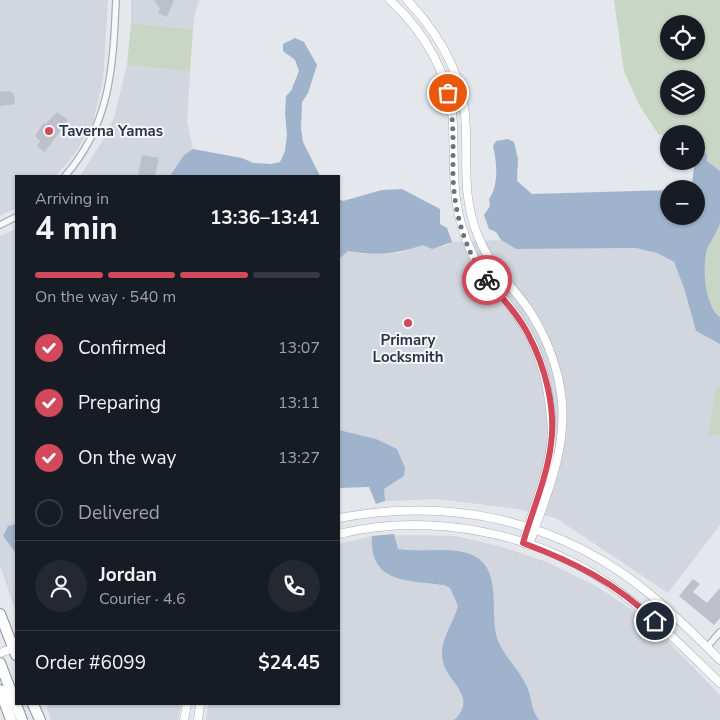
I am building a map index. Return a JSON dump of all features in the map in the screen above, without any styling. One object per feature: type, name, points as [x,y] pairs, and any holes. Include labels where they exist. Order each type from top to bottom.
[{"type":"highway","points":[[0,614],[15,650]]},
{"type":"highway","points":[[0,663],[15,702]]},
{"type":"highway","points":[[0,690],[11,720]]},
{"type":"highway","points":[[16,705],[22,720]]},
{"type":"highway","points":[[33,705],[40,720]]},
{"type":"street","points":[[66,175],[89,142],[107,96],[113,66],[116,0]]},
{"type":"street","points":[[390,0],[415,26],[430,49],[446,87],[453,124],[453,183],[459,219],[470,250],[484,276],[518,317],[528,333],[544,374],[550,409],[551,445],[526,544]]},
{"type":"street","points":[[408,0],[421,13],[445,48],[462,92],[466,123],[465,177],[468,206],[485,252],[502,278],[518,295],[534,318],[555,365],[563,417],[561,447],[555,471],[531,527]]},
{"type":"street","points":[[453,124],[466,123]]},
{"type":"street","points":[[0,226],[15,218]]},
{"type":"street","points":[[493,287],[502,278]]},
{"type":"street","points":[[544,374],[555,365]]},
{"type":"street","points":[[544,374],[558,378]]},
{"type":"street","points":[[340,518],[367,512],[429,510],[478,514],[531,527],[620,572],[651,595],[720,660]]},
{"type":"street","points":[[340,534],[394,526],[437,526],[485,531],[566,559],[612,586],[644,610],[720,683]]},
{"type":"street","points":[[707,647],[720,632]]},
{"type":"street","points":[[0,654],[15,650]]},
{"type":"street","points":[[184,720],[187,705]]},
{"type":"street","points":[[198,720],[200,705]]},
{"type":"shaded area","points":[[0,0],[108,0],[103,80],[93,122],[75,154],[57,175],[15,175],[15,208],[0,216]]},
{"type":"shaded area","points":[[131,0],[200,0],[195,12],[193,29],[131,23]]},
{"type":"shaded area","points":[[127,65],[190,72],[187,122],[193,149],[184,155],[171,175],[81,175],[103,140],[114,118]]},
{"type":"shaded area","points":[[15,229],[15,609],[0,566],[0,236]]},
{"type":"shaded area","points":[[501,240],[516,249],[636,248],[657,253],[674,262],[684,288],[696,331],[720,344],[720,385],[715,389],[708,434],[720,436],[720,525],[668,593],[556,518],[517,509],[438,499],[385,501],[383,489],[404,476],[376,439],[340,430],[340,258],[348,251],[363,254],[399,253],[423,244],[445,246],[452,242]]},
{"type":"shaded area","points":[[372,536],[455,536],[499,546],[547,562],[596,586],[646,619],[720,695],[720,720],[206,720],[208,705],[340,705],[340,544]]},
{"type":"shaded area","points":[[48,705],[181,705],[178,720],[51,720],[47,708]]},
{"type":"green space","points":[[614,0],[720,0],[720,171],[707,161],[705,153],[705,125],[660,125],[660,134],[658,134],[638,103],[624,71]]},
{"type":"green space","points":[[131,23],[193,29],[190,72],[127,65]]},
{"type":"green space","points":[[720,222],[720,317],[715,312],[708,296],[705,267],[708,247]]},
{"type":"green space","points":[[720,385],[720,436],[708,435],[715,389]]},
{"type":"water","points":[[295,38],[304,42],[317,65],[308,93],[302,102],[301,129],[303,142],[320,175],[171,175],[184,155],[193,149],[242,158],[253,163],[271,164],[280,162],[285,151],[287,135],[286,96],[291,91],[299,71],[295,60],[283,51],[283,44]]},
{"type":"water","points":[[508,139],[514,142],[518,159],[517,181],[532,194],[660,190],[660,225],[705,225],[705,180],[692,180],[694,170],[705,170],[705,153],[707,154],[707,161],[720,171],[720,222],[707,250],[705,276],[708,296],[715,312],[720,317],[720,344],[696,331],[684,288],[674,262],[657,253],[636,248],[516,249],[501,240],[496,232],[489,229],[484,215],[490,206],[489,199],[496,180],[493,146],[496,141]]},
{"type":"water","points":[[402,189],[440,209],[440,224],[447,228],[452,242],[432,249],[423,245],[386,253],[348,251],[340,258],[340,200],[343,201],[382,190]]},
{"type":"water","points":[[340,430],[376,439],[397,449],[405,468],[404,476],[384,489],[385,501],[376,504],[369,487],[340,488]]},
{"type":"water","points":[[15,524],[15,552],[3,536],[8,526]]},
{"type":"water","points":[[394,534],[398,549],[453,550],[470,554],[481,561],[488,570],[492,581],[494,620],[499,643],[526,685],[533,709],[539,720],[454,720],[461,712],[463,697],[446,669],[442,654],[444,640],[458,606],[450,588],[444,585],[405,580],[394,577],[384,571],[377,563],[373,552],[372,536]]},
{"type":"building","points":[[154,0],[174,0],[167,17],[158,13],[160,9]]},
{"type":"building","points":[[10,91],[14,93],[15,104],[0,106],[0,92]]},
{"type":"building","name":"Taverna Yamas","points":[[57,112],[68,120],[45,152],[37,146],[40,141],[35,136],[44,122],[45,124]]},
{"type":"building","points":[[142,155],[159,158],[155,175],[138,175]]},
{"type":"building","points":[[693,579],[700,584],[693,592],[707,603],[720,588],[720,618],[714,625],[679,596]]},
{"type":"way so far","points":[[448,93],[453,124],[452,166],[455,201],[470,250],[487,280]]},
{"type":"place","name":"Taverna Yamas","points":[[49,131]]},
{"type":"place","name":"Primary Locksmith","points":[[408,323]]},
{"type":"route","points":[[487,280],[518,317],[528,333],[543,370],[549,401],[552,432],[551,445],[523,543],[566,559],[599,578],[644,610],[655,621]]}]
